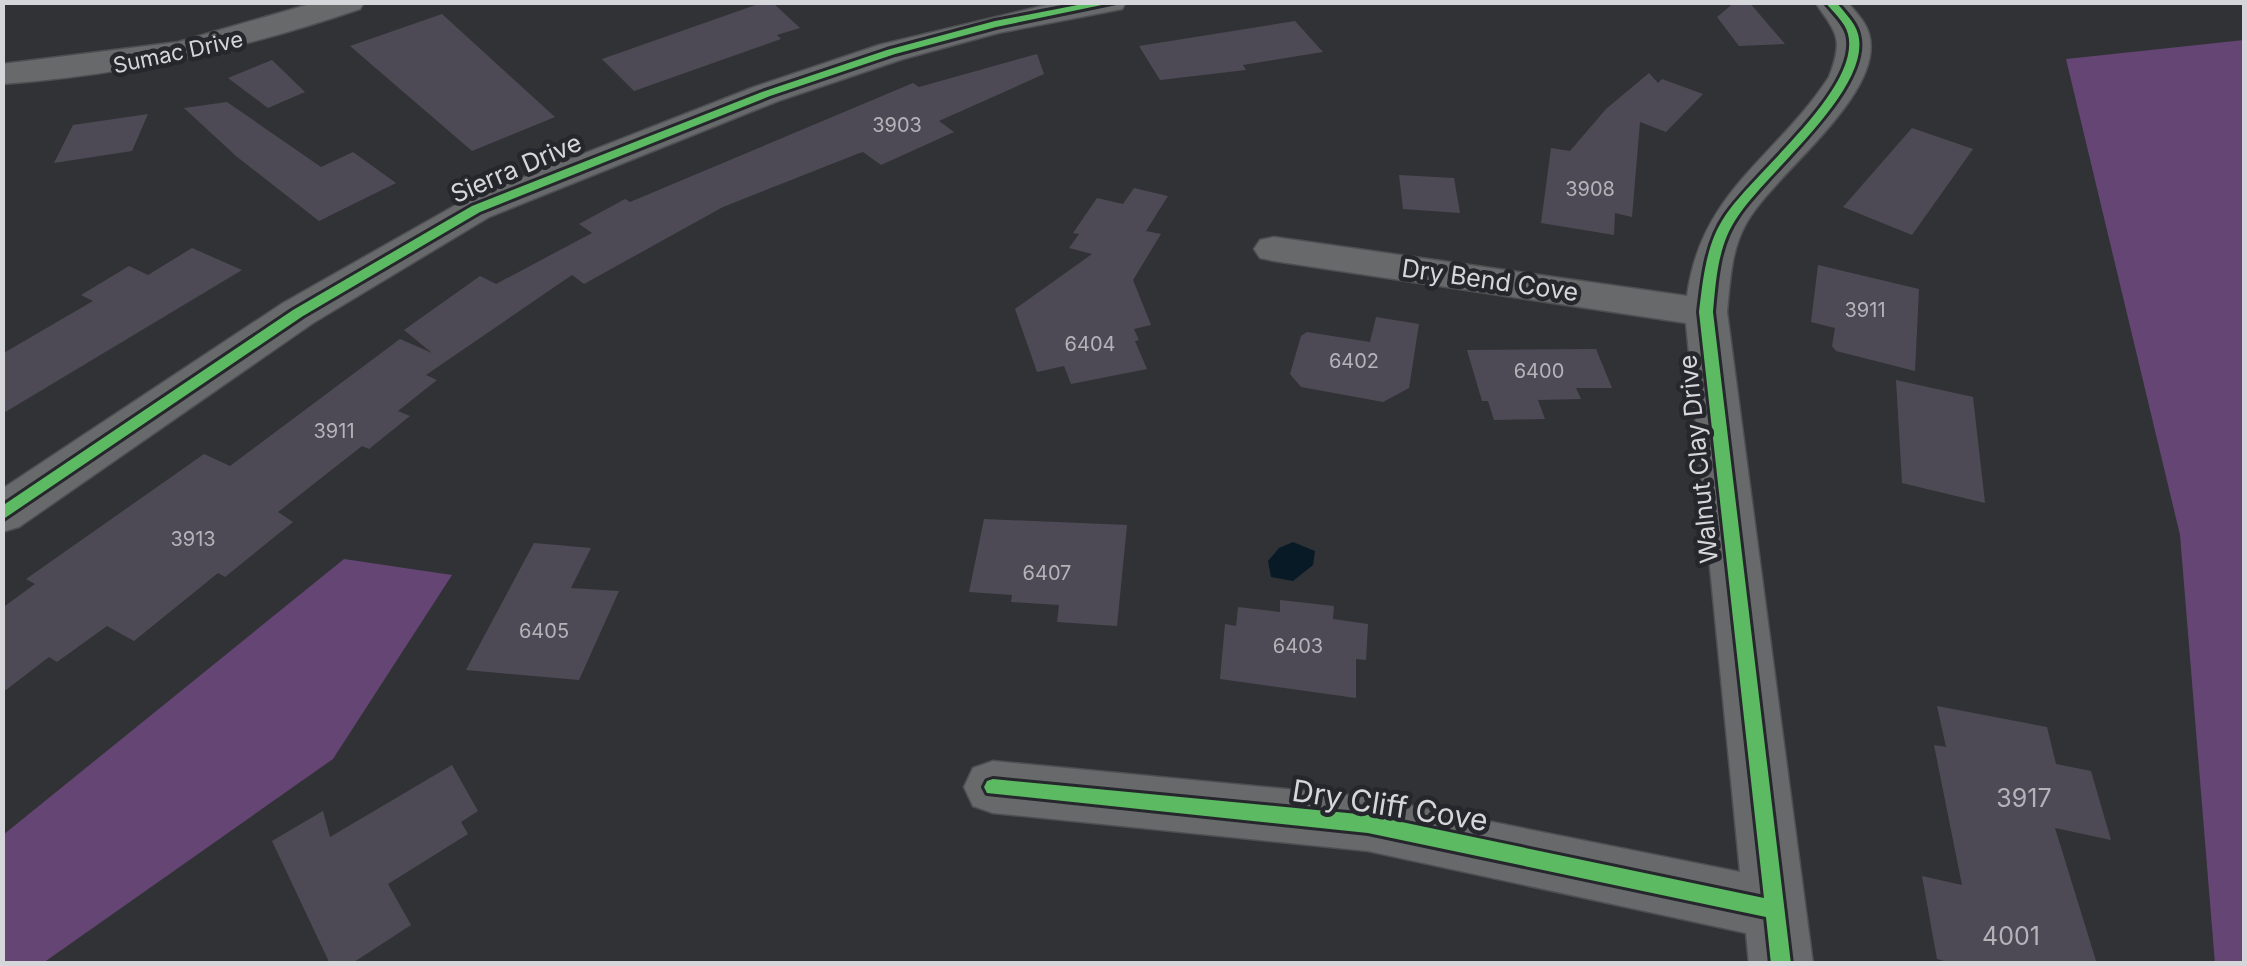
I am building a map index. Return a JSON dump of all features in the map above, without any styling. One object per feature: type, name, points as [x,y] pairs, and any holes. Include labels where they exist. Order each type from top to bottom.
[{"type":"street","name":"Sumac Drive","points":[[2,74],[97,69],[230,42],[349,2]]},
{"type":"street","name":"Sierra Drive","points":[[2,514],[298,313],[476,209],[766,94],[891,52],[995,24],[1111,2]]},
{"type":"street","name":"Walnut Clay Drive","points":[[1777,936],[1706,312],[1714,251],[1732,214],[1803,134],[1842,81],[1854,56],[1854,34],[1830,2]]},
{"type":"street","name":"Dry Bend Cove","points":[[1274,249],[1706,312]]},
{"type":"street","name":"Dry Cliff Cove","points":[[993,788],[1368,824],[1777,936]]},
{"type":"shaded area","points":[[2244,40],[2244,963],[2215,964],[2180,535],[2066,59]]},
{"type":"shaded area","points":[[344,559],[452,575],[333,759],[43,963],[3,963],[3,835]]},
{"type":"water","points":[[1293,542],[1315,551],[1313,565],[1293,581],[1271,577],[1268,561],[1279,548]]},
{"type":"building","points":[[772,2],[800,28],[777,35],[781,39],[634,91],[602,59]]},
{"type":"building","points":[[1735,2],[1749,2],[1785,44],[1739,46],[1717,17]]},
{"type":"building","points":[[442,14],[555,117],[472,151],[350,46]]},
{"type":"building","points":[[1295,21],[1323,52],[1243,65],[1246,70],[1160,80],[1139,46]]},
{"type":"building","points":[[1037,54],[1044,74],[939,121],[954,132],[881,165],[863,152],[857,154],[723,207],[584,284],[572,275],[426,375],[437,380],[398,411],[410,416],[369,449],[362,446],[278,512],[293,522],[225,577],[218,573],[134,641],[107,626],[57,662],[49,657],[2,693],[2,608],[35,584],[26,579],[204,454],[230,466],[400,339],[432,353],[404,330],[480,276],[496,284],[592,233],[579,224],[625,199],[630,202],[913,83],[919,87]]},
{"type":"building","points":[[272,60],[305,92],[268,108],[228,78]]},
{"type":"building","points":[[1649,73],[1658,83],[1662,79],[1703,94],[1666,132],[1640,122],[1632,217],[1615,213],[1614,235],[1541,223],[1551,148],[1570,151],[1606,109]]},
{"type":"building","points":[[227,102],[321,167],[353,152],[396,183],[319,221],[236,156],[184,108]]},
{"type":"building","points":[[148,114],[132,151],[54,163],[73,125]]},
{"type":"building","points":[[1912,128],[1973,149],[1912,235],[1843,207]]},
{"type":"building","points":[[1399,175],[1454,178],[1460,213],[1403,209]]},
{"type":"building","points":[[1134,188],[1168,196],[1146,231],[1161,234],[1133,280],[1151,325],[1134,329],[1147,369],[1071,384],[1064,366],[1037,372],[1015,309],[1092,254],[1069,248],[1079,234],[1073,233],[1097,198],[1123,204]]},
{"type":"building","points":[[192,248],[242,270],[2,414],[2,354],[93,301],[81,295],[129,266],[148,275]]},
{"type":"building","points":[[1818,265],[1919,289],[1915,371],[1836,351],[1832,346],[1835,328],[1811,322]]},
{"type":"building","points":[[1376,317],[1419,324],[1409,388],[1383,402],[1301,387],[1290,374],[1301,336],[1307,332],[1370,342]]},
{"type":"building","points":[[1596,349],[1612,388],[1576,388],[1581,399],[1538,400],[1545,419],[1494,420],[1488,401],[1482,401],[1467,350]]},
{"type":"building","points":[[1896,380],[1973,397],[1985,503],[1902,483]]},
{"type":"building","points":[[984,519],[1127,525],[1117,626],[1057,622],[1059,605],[1011,602],[1012,595],[969,592]]},
{"type":"building","points":[[534,543],[591,548],[571,588],[619,591],[579,680],[466,670]]},
{"type":"building","points":[[1280,600],[1334,606],[1333,619],[1368,624],[1366,660],[1356,659],[1356,698],[1220,679],[1225,624],[1236,626],[1238,607],[1280,612]]},
{"type":"building","points":[[1937,706],[2047,727],[2056,764],[2091,771],[2111,840],[2055,828],[2097,964],[1955,964],[1937,959],[1922,876],[1962,885],[1934,745],[1946,747]]},
{"type":"building","points":[[452,765],[478,811],[461,822],[468,834],[388,884],[411,925],[351,964],[330,964],[272,841],[323,811],[330,837]]},
{"type":"cycle path","points":[[2,514],[298,313],[476,209],[766,94],[891,52],[995,24],[1111,2]]},
{"type":"cycle path","points":[[1781,964],[1706,312],[1716,250],[1731,216],[1808,128],[1845,77],[1854,53],[1853,33],[1830,2]]},
{"type":"cycle path","points":[[993,787],[1368,824],[1773,909]]}]
